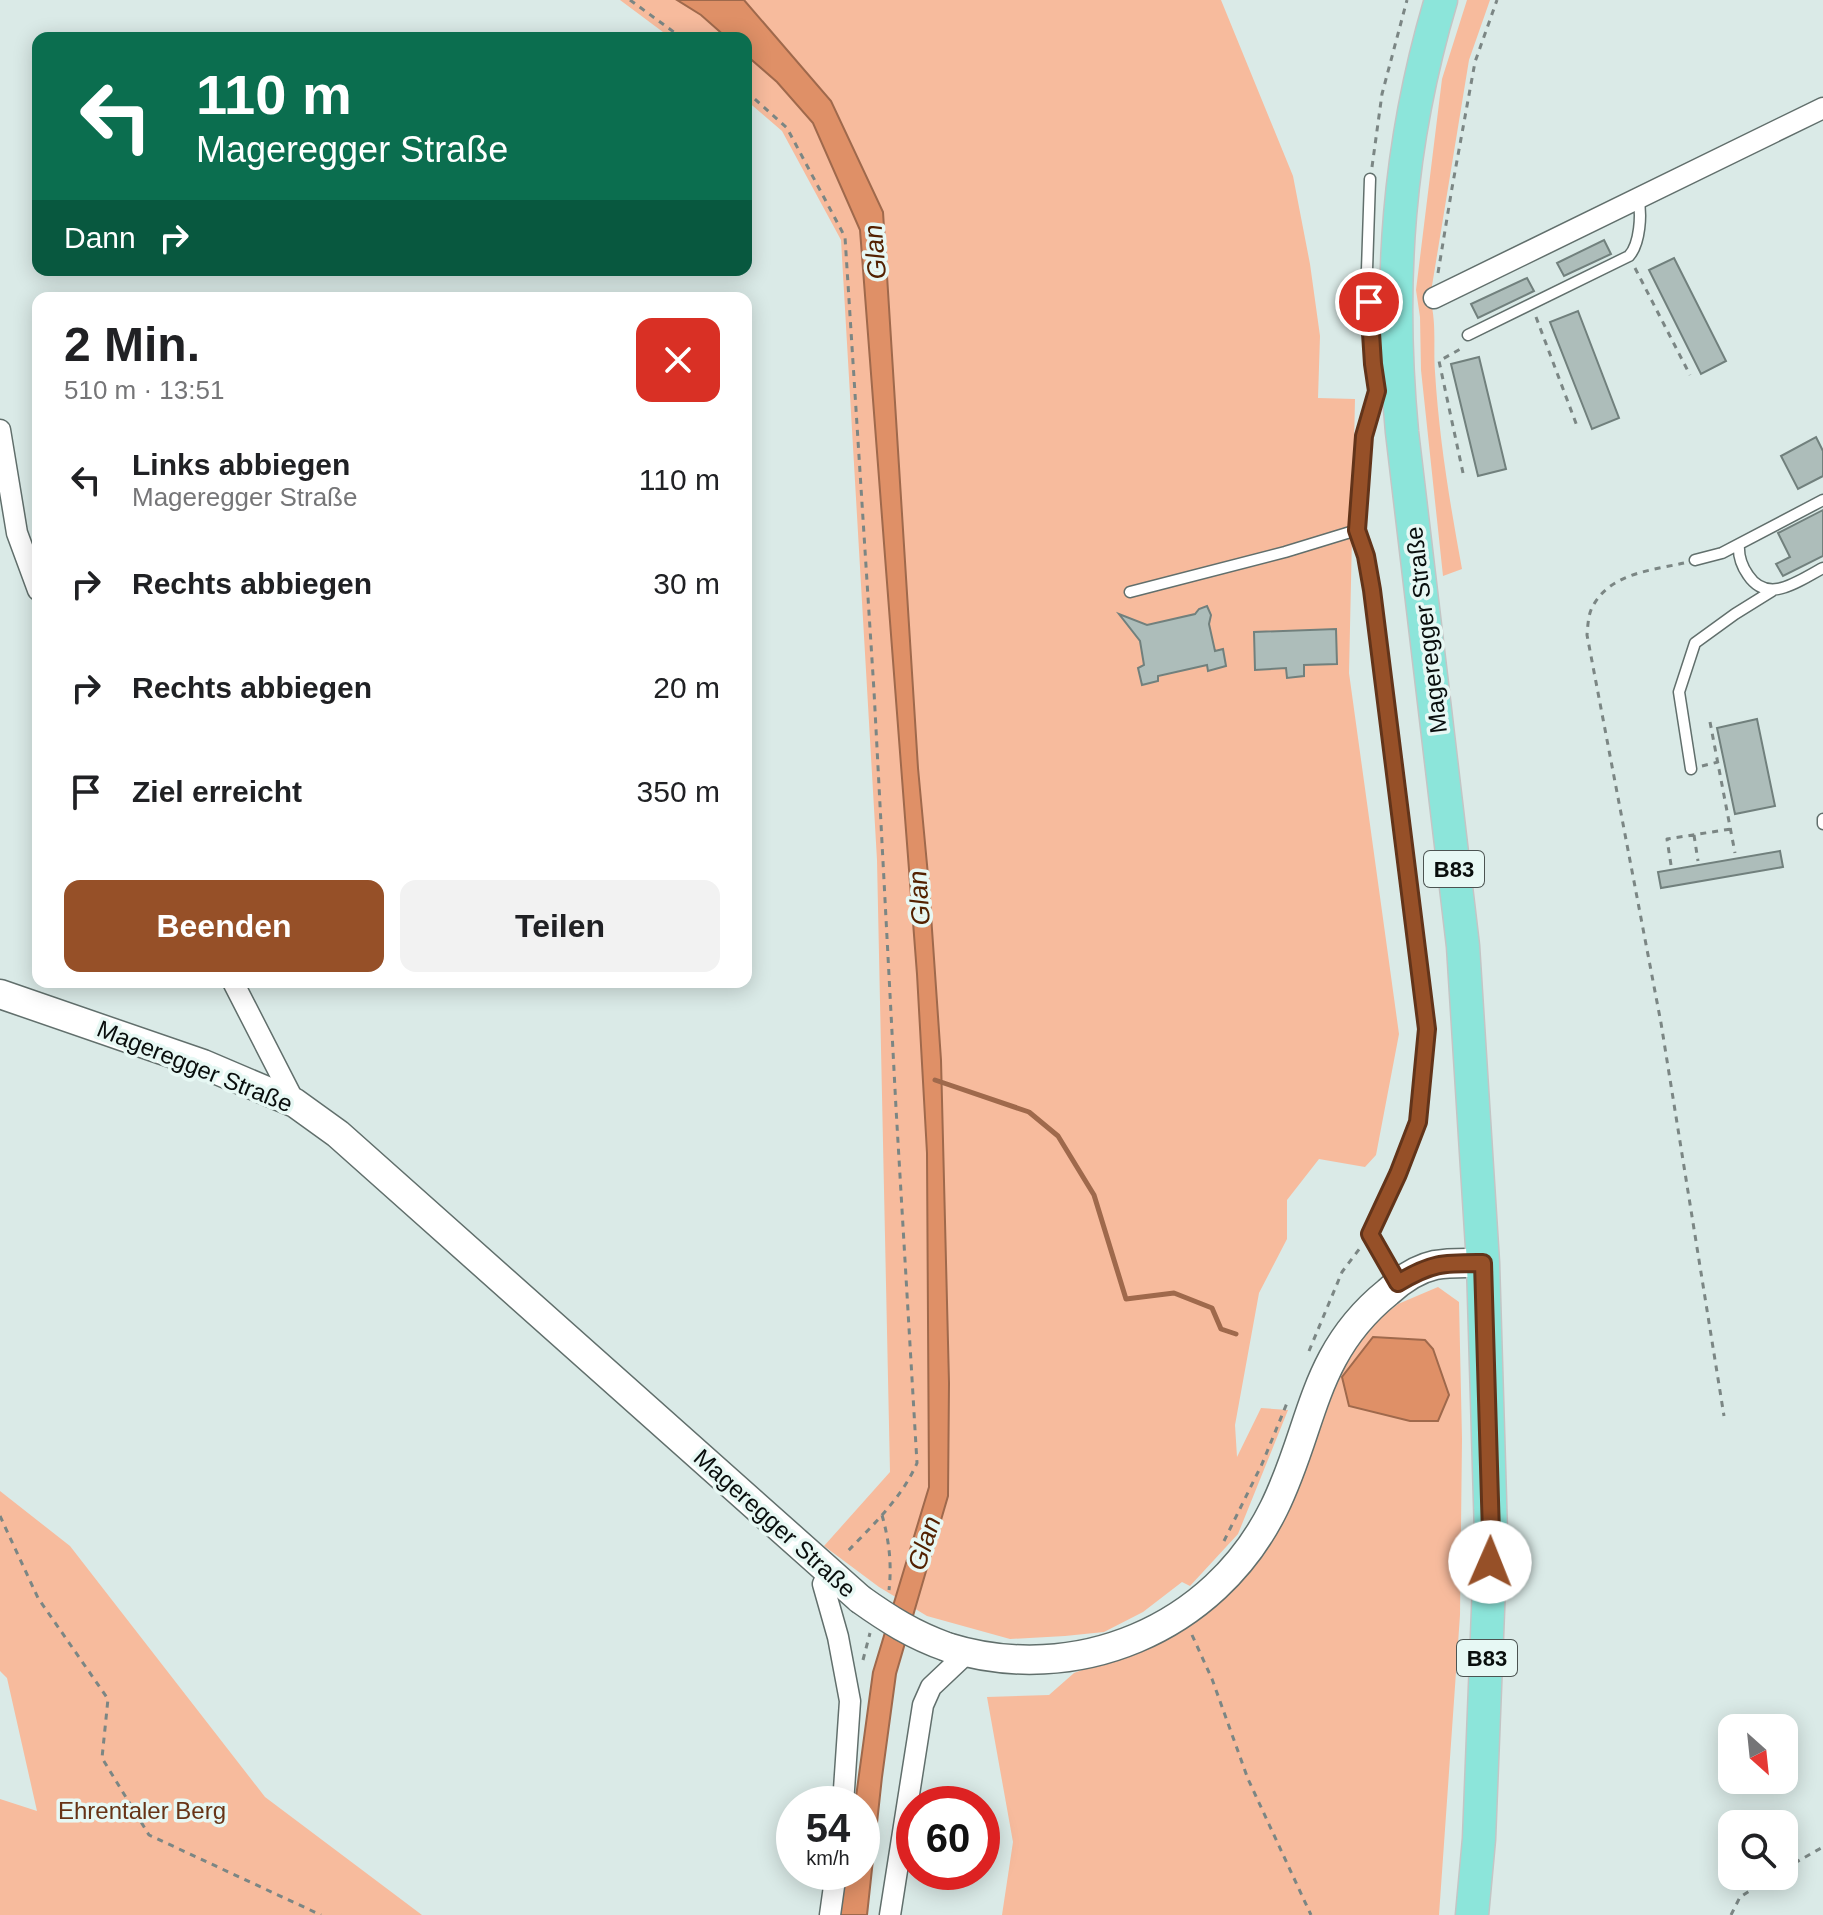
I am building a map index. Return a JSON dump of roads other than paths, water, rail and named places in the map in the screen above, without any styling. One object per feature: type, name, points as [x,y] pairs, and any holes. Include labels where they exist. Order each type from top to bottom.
[{"type":"main road","name":"Mageregger Straße","points":[[1441,0],[1421,78],[1401,197],[1396,257],[1396,354],[1402,432],[1463,946],[1483,1263],[1491,1534],[1480,1824],[1472,1915]]},
{"type":"street","points":[[1434,298],[1823,108]]},
{"type":"street","points":[[0,430],[17,533],[32,574]]},
{"type":"street","points":[[236,988],[295,1103]]},
{"type":"street","name":"Mageregger Straße","points":[[0,994],[203,1064],[295,1103],[338,1134],[836,1564],[860,1599],[893,1623],[957,1650],[1014,1660],[1066,1659],[1117,1647],[1181,1613],[1219,1583],[1263,1527],[1285,1480],[1314,1397],[1333,1355],[1360,1316],[1398,1283],[1420,1270],[1447,1263],[1483,1263]]},
{"type":"street","points":[[836,1564],[823,1584],[838,1637],[850,1701],[844,1786]]},
{"type":"street","points":[[890,1915],[923,1705],[931,1687],[957,1650]]},
{"type":"street","points":[[830,1915],[833,1890]]},
{"type":"lane","points":[[1370,179],[1367,270],[1377,391],[1364,436],[1357,530],[1366,556],[1372,590],[1427,1029],[1418,1122],[1370,1234],[1398,1283]]},
{"type":"lane","points":[[1468,335],[1629,256],[1634,250],[1641,211],[1638,198]]},
{"type":"lane","points":[[1695,560],[1722,553],[1823,500]]},
{"type":"lane","points":[[1130,592],[1357,530]]},
{"type":"lane","points":[[1739,544],[1738,554],[1749,577],[1754,584],[1772,591]]},
{"type":"lane","points":[[1691,769],[1679,692],[1695,643],[1772,591],[1785,588],[1823,568]]},
{"type":"water","name":"Glan","points":[[677,0],[744,0],[831,101],[883,212],[918,768],[941,1060],[949,1383],[948,1496],[896,1674],[880,1795],[880,1786],[857,1786],[873,1672],[929,1487],[927,1153],[917,974],[860,230],[813,123],[777,82],[752,60],[752,32],[720,32]]},
{"type":"water","points":[[1373,1337],[1425,1340],[1433,1349],[1449,1395],[1438,1421],[1410,1421],[1349,1406],[1342,1377]]},
{"type":"water","points":[[842,1890],[870,1890],[867,1915],[839,1915]]},
{"type":"waterway","points":[[935,1080],[1029,1112],[1058,1136],[1094,1195],[1126,1299],[1174,1293],[1212,1308],[1221,1329],[1236,1334]]},
{"type":"park label","name":"Ehrentaler Berg","points":[[142,1810]]}]
